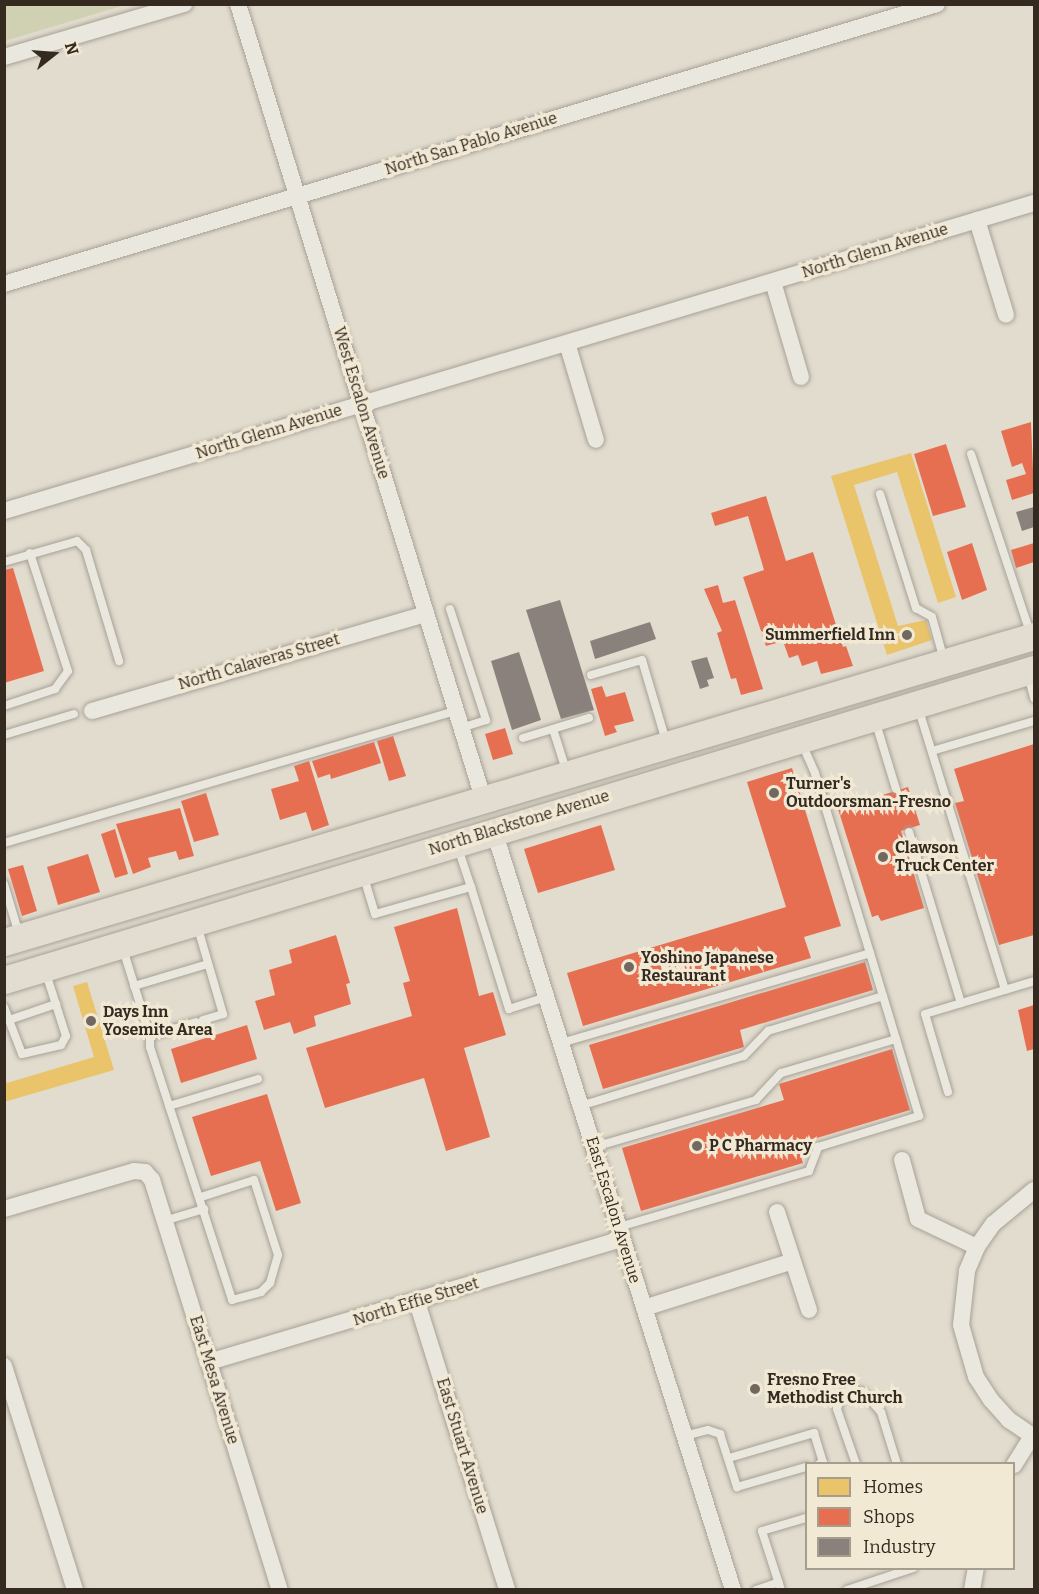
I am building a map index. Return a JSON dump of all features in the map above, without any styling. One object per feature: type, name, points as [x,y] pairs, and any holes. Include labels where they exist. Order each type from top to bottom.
[{"type":"main road","name":"North Blackstone Avenue","points":[[12,940],[1033,637]]},
{"type":"main road","name":"North Blackstone Avenue","points":[[4,980],[196,920],[1031,670]]},
{"type":"main road","points":[[494,831],[504,812],[558,793],[567,776]]},
{"type":"main road","points":[[362,870],[397,845],[468,824],[482,811],[484,801]]},
{"type":"street","points":[[4,57],[184,4]]},
{"type":"street","name":"West Escalon Avenue","points":[[238,4],[484,801]]},
{"type":"street","name":"North San Pablo Avenue","points":[[4,284],[938,4]]},
{"type":"street","name":"North Glenn Avenue","points":[[4,511],[1035,203]]},
{"type":"street","points":[[977,220],[1006,315]]},
{"type":"street","points":[[772,282],[801,377]]},
{"type":"street","points":[[567,343],[596,440]]},
{"type":"street","name":"North Calaveras Street","points":[[92,711],[426,614]]},
{"type":"street","name":"East Escalon Avenue","points":[[494,831],[733,1590]]},
{"type":"street","points":[[902,1160],[918,1219],[977,1246]]},
{"type":"street","name":"East Mesa Avenue","points":[[4,1209],[134,1171],[145,1172],[152,1180],[280,1590]]},
{"type":"street","points":[[1015,1463],[1033,1436],[991,1400],[966,1352],[961,1298],[977,1246],[1012,1204],[1035,1190]]},
{"type":"street","points":[[777,1212],[808,1310]]},
{"type":"street","name":"North Effie Street","points":[[208,1362],[417,1302],[621,1233]]},
{"type":"street","points":[[644,1308],[793,1261]]},
{"type":"street","name":"East Stuart Avenue","points":[[417,1302],[507,1590]]},
{"type":"street","points":[[4,1366],[75,1590]]},
{"type":"street","points":[[972,1590],[976,1570]]},
{"type":"lane","points":[[971,454],[1033,637]]},
{"type":"lane","points":[[880,494],[916,608],[932,617],[945,663]]},
{"type":"lane","points":[[4,562],[66,542],[77,541],[86,550],[119,662]]},
{"type":"lane","points":[[4,706],[55,689],[68,671],[30,553]]},
{"type":"lane","points":[[450,609],[486,720],[461,728]]},
{"type":"lane","points":[[591,675],[642,660],[668,747]]},
{"type":"lane","points":[[1031,670],[1035,698]]},
{"type":"lane","points":[[917,704],[1005,990]]},
{"type":"lane","points":[[4,843],[456,711]]},
{"type":"lane","points":[[4,735],[74,714]]},
{"type":"lane","points":[[874,717],[897,789]]},
{"type":"lane","points":[[522,738],[589,718]]},
{"type":"lane","points":[[932,751],[1035,721]]},
{"type":"lane","points":[[553,729],[567,776]]},
{"type":"lane","points":[[621,1233],[809,1172],[818,1147],[919,1116],[816,773],[800,739]]},
{"type":"lane","points":[[909,832],[962,1003]]},
{"type":"lane","points":[[456,842],[509,1009],[546,997]]},
{"type":"lane","points":[[362,870],[375,914],[471,887]]},
{"type":"lane","points":[[4,884],[12,940]]},
{"type":"lane","points":[[150,1036],[223,1014],[196,920]]},
{"type":"lane","points":[[121,943],[150,1036],[150,1047],[201,1197],[232,1300],[261,1292],[270,1283],[278,1255],[254,1180],[201,1197]]},
{"type":"lane","points":[[561,1043],[870,953]]},
{"type":"lane","points":[[134,986],[208,964]]},
{"type":"lane","points":[[4,1007],[22,1054],[62,1045],[66,1036],[45,967]]},
{"type":"lane","points":[[948,1092],[925,1014],[1035,981]]},
{"type":"lane","points":[[580,1106],[744,1056],[768,1031],[883,996]]},
{"type":"lane","points":[[9,1020],[56,1004]]},
{"type":"lane","points":[[594,1147],[756,1100],[781,1073],[896,1039]]},
{"type":"lane","points":[[169,1106],[258,1079]]},
{"type":"lane","points":[[164,1221],[204,1209]]},
{"type":"lane","points":[[855,1462],[837,1409],[840,1399],[849,1390],[862,1392],[881,1412],[896,1462]]},
{"type":"lane","points":[[684,1436],[703,1430],[717,1431],[729,1458],[737,1487],[805,1468]]},
{"type":"lane","points":[[729,1458],[814,1433],[823,1462]]},
{"type":"lane","points":[[756,1590],[780,1586],[762,1531],[805,1519]]},
{"type":"lane","points":[[847,1590],[910,1570]]},
{"type":"green space","points":[[5,4],[125,4],[125,5],[5,41]]},
{"type":"building: Homes","points":[[911,453],[956,597],[938,603],[897,472],[854,485],[898,626],[926,620],[932,640],[887,655],[831,476]]},
{"type":"building: Homes","name":"Days Inn Yosemite Area","points":[[87,982],[114,1070],[4,1102],[4,1077],[7,1083],[94,1057],[73,986]]},
{"type":"building: Shops","points":[[1031,422],[1034,493],[1012,500],[1006,480],[1026,474],[1022,463],[1012,467],[1001,431]]},
{"type":"building: Shops","points":[[946,444],[966,507],[933,516],[914,454]]},
{"type":"building: Shops","points":[[766,496],[786,561],[813,552],[843,647],[846,646],[853,666],[821,674],[817,661],[802,666],[798,655],[789,658],[783,641],[766,646],[743,577],[764,570],[748,516],[715,526],[711,513]]},
{"type":"building: Shops","points":[[972,543],[987,590],[962,600],[947,552]]},
{"type":"building: Shops","points":[[1034,543],[1034,562],[1016,568],[1011,550]]},
{"type":"building: Shops","points":[[13,568],[44,671],[4,683],[4,570]]},
{"type":"building: Shops","points":[[718,585],[723,603],[735,600],[763,689],[741,695],[736,678],[731,679],[717,633],[722,631],[704,589]]},
{"type":"building: Shops","points":[[602,686],[606,697],[625,692],[634,721],[614,726],[617,732],[605,736],[591,689]]},
{"type":"building: Shops","points":[[505,728],[513,754],[493,760],[485,734]]},
{"type":"building: Shops","points":[[393,736],[406,776],[389,781],[377,741]]},
{"type":"building: Shops","points":[[374,742],[381,763],[331,779],[330,774],[318,778],[312,761]]},
{"type":"building: Shops","points":[[1034,744],[1034,935],[999,945],[955,803],[964,801],[954,769]]},
{"type":"building: Shops","points":[[309,761],[329,825],[312,831],[306,812],[280,820],[271,789],[299,781],[294,766]]},
{"type":"building: Shops","points":[[792,768],[841,926],[804,937],[811,958],[583,1026],[567,973],[786,907],[747,782]]},
{"type":"building: Shops","points":[[908,787],[920,825],[901,831],[924,908],[881,921],[878,915],[872,917],[838,809]]},
{"type":"building: Shops","points":[[206,793],[219,835],[194,842],[181,801]]},
{"type":"building: Shops","points":[[180,808],[194,856],[179,860],[176,851],[148,858],[151,867],[133,874],[116,824]]},
{"type":"building: Shops","points":[[601,825],[615,870],[538,893],[524,849]]},
{"type":"building: Shops","points":[[115,829],[128,874],[115,878],[101,834]]},
{"type":"building: Shops","points":[[88,854],[100,892],[58,905],[47,867]]},
{"type":"building: Shops","points":[[23,865],[37,911],[22,916],[8,869]]},
{"type":"building: Shops","points":[[457,908],[479,996],[493,992],[506,1035],[464,1048],[490,1137],[446,1151],[424,1078],[325,1108],[306,1048],[412,1016],[403,983],[410,981],[394,927]]},
{"type":"building: Shops","points":[[336,935],[350,983],[346,984],[351,1004],[314,1016],[316,1026],[294,1034],[290,1022],[264,1030],[255,1001],[275,995],[269,970],[292,963],[289,950]]},
{"type":"building: Shops","points":[[865,962],[873,990],[740,1030],[744,1047],[603,1089],[589,1045]]},
{"type":"building: Shops","points":[[1034,1005],[1034,1049],[1027,1051],[1018,1010]]},
{"type":"building: Shops","points":[[247,1025],[257,1059],[181,1083],[171,1049]]},
{"type":"building: Shops","points":[[892,1049],[910,1110],[797,1144],[803,1163],[641,1211],[622,1148],[784,1100],[779,1084]]},
{"type":"building: Shops","points":[[267,1094],[301,1203],[276,1211],[260,1161],[211,1176],[192,1117]]},
{"type":"building: Industry","points":[[1034,507],[1034,527],[1022,531],[1016,512]]},
{"type":"building: Industry","points":[[560,600],[594,710],[561,719],[526,610]]},
{"type":"building: Industry","points":[[650,622],[656,639],[595,659],[590,641]]},
{"type":"building: Industry","points":[[519,652],[541,720],[512,730],[491,661]]},
{"type":"building: Industry","points":[[707,657],[714,678],[707,680],[709,686],[700,689],[691,661]]},
{"type":"place","name":"Summerfield Inn","points":[[907,635]]},
{"type":"place","name":"Turner's Outdoorsman-Fresno","points":[[774,793]]},
{"type":"place","name":"Clawson Truck Center","points":[[883,857]]},
{"type":"place","name":"Yoshino Japanese Restaurant","points":[[629,967]]},
{"type":"place","name":"Days Inn Yosemite Area","points":[[91,1021]]},
{"type":"place","name":"P C Pharmacy","points":[[697,1146]]},
{"type":"place","name":"Fresno Free Methodist Church","points":[[755,1389]]}]
